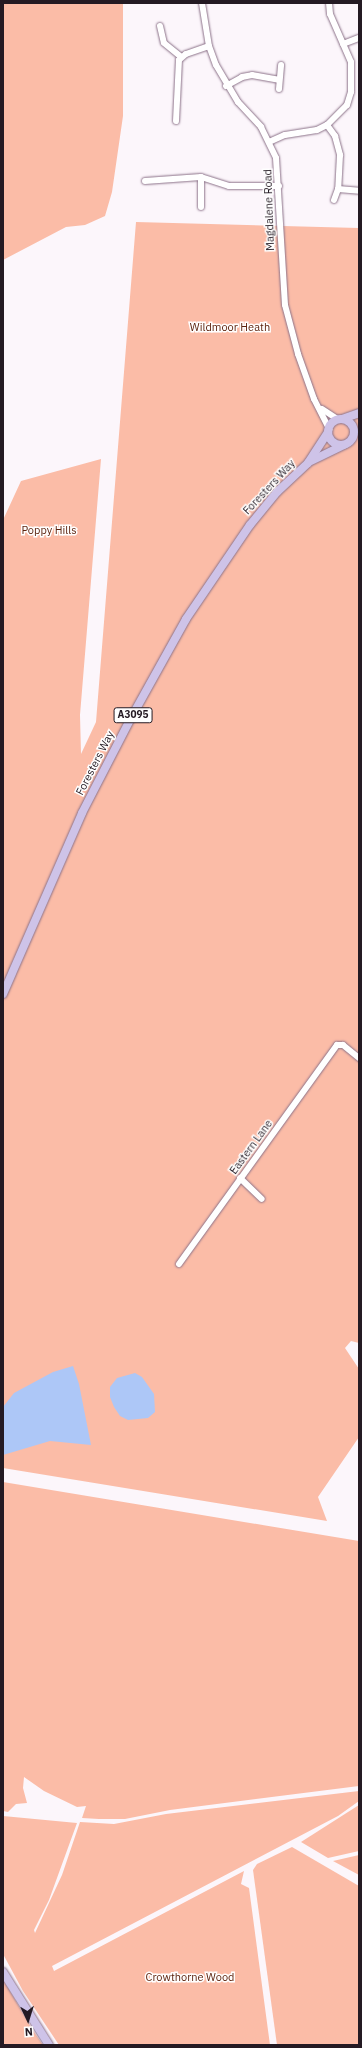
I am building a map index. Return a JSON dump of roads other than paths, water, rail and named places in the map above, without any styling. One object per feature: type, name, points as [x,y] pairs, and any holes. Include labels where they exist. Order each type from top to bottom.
[{"type":"main road","points":[[359,413],[340,420],[328,430],[334,444],[345,445],[351,440],[359,425]]},
{"type":"main road","points":[[340,420],[352,425],[354,433]]},
{"type":"main road","name":"Foresters Way","points":[[3,994],[68,843],[161,662],[201,595],[250,525],[277,492],[308,463],[328,430]]},
{"type":"main road","name":"Foresters Way","points":[[308,463],[345,445]]},
{"type":"main road","points":[[3,1972],[49,2045]]},
{"type":"street","name":"Magdalene Road","points":[[202,3],[209,46],[226,86],[261,127],[276,158],[278,216],[285,305],[298,354],[328,430]]},
{"type":"street","points":[[269,142],[285,135],[317,130],[327,125],[342,112],[352,92],[351,62],[330,14],[329,3]]},
{"type":"street","points":[[160,26],[164,43],[181,57]]},
{"type":"street","points":[[343,44],[359,38]]},
{"type":"street","points":[[181,57],[209,46]]},
{"type":"street","points":[[176,121],[181,57]]},
{"type":"street","points":[[279,89],[282,65]]},
{"type":"street","points":[[226,86],[242,77],[252,75],[279,80]]},
{"type":"street","points":[[327,125],[335,136],[340,155],[338,189],[334,200]]},
{"type":"street","points":[[201,177],[201,207]]},
{"type":"street","points":[[145,180],[201,177],[229,186],[278,186]]},
{"type":"street","points":[[338,189],[359,191]]},
{"type":"street","points":[[319,407],[340,420]]},
{"type":"street","name":"Eastern Lane","points":[[179,1264],[333,1050],[340,1044],[359,1058]]},
{"type":"street","points":[[240,1178],[262,1199]]},
{"type":"water","points":[[73,1366],[79,1384],[91,1445],[50,1441],[3,1455],[3,1407],[14,1393],[53,1372]]},
{"type":"water","points":[[135,1373],[142,1377],[154,1394],[155,1412],[148,1418],[128,1420],[120,1416],[114,1407],[110,1397],[110,1387],[117,1378]]},
{"type":"park label","name":"Wildmoor Heath","points":[[230,327]]},
{"type":"park label","name":"Poppy Hills","points":[[49,530]]},
{"type":"park label","name":"Crowthorne Wood","points":[[190,1977]]}]
